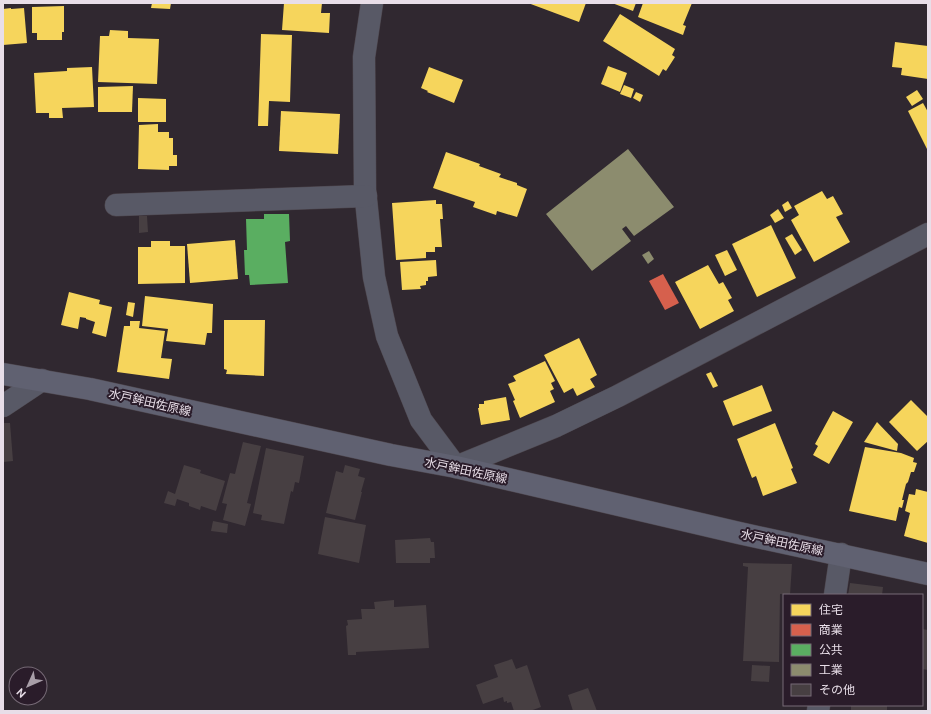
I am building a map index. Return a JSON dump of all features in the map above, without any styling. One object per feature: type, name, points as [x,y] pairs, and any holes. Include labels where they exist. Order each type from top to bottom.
[{"type":"main road","name":"水戸鉾田佐原線","points":[[3,374],[90,388],[391,455],[456,467],[739,533],[928,574]]},
{"type":"street","points":[[372,3],[364,57],[366,196],[374,277],[388,336],[421,420],[456,467],[556,426],[618,396],[928,234]]},
{"type":"street","points":[[116,205],[366,196]]},
{"type":"street","points":[[3,406],[42,380]]},
{"type":"street","points":[[835,594],[841,554]]},
{"type":"building: 住宅","points":[[152,3],[171,3],[170,9],[151,8]]},
{"type":"building: 住宅","points":[[284,3],[322,3],[321,13],[330,13],[329,33],[282,30]]},
{"type":"building: 住宅","points":[[528,3],[586,3],[579,22]]},
{"type":"building: 住宅","points":[[612,3],[636,3],[633,11]]},
{"type":"building: 住宅","points":[[643,3],[692,3],[683,25],[686,26],[683,35],[638,17]]},
{"type":"building: 住宅","points":[[64,6],[64,32],[62,32],[62,40],[37,40],[37,33],[32,33],[32,7]]},
{"type":"building: 住宅","points":[[24,8],[27,43],[3,45],[3,9]]},
{"type":"building: 住宅","points":[[620,14],[675,49],[672,55],[675,57],[666,71],[663,69],[659,76],[603,41]]},
{"type":"building: 住宅","points":[[110,30],[128,31],[128,38],[159,39],[157,84],[98,82],[100,36],[109,36]]},
{"type":"building: 住宅","points":[[261,34],[292,35],[290,102],[269,101],[268,126],[258,126]]},
{"type":"building: 住宅","points":[[895,42],[928,46],[928,79],[901,75],[902,68],[892,67]]},
{"type":"building: 住宅","points":[[608,66],[627,73],[620,92],[601,84]]},
{"type":"building: 住宅","points":[[92,67],[94,107],[62,108],[63,118],[49,118],[49,113],[36,113],[34,73],[67,71],[67,68]]},
{"type":"building: 住宅","points":[[429,67],[463,80],[454,103],[421,88]]},
{"type":"building: 住宅","points":[[624,85],[634,89],[631,98],[620,94]]},
{"type":"building: 住宅","points":[[133,86],[132,112],[98,112],[98,87]]},
{"type":"building: 住宅","points":[[917,90],[923,99],[912,106],[906,97]]},
{"type":"building: 住宅","points":[[636,92],[643,95],[640,102],[633,98]]},
{"type":"building: 住宅","points":[[138,98],[166,99],[166,122],[138,122]]},
{"type":"building: 住宅","points":[[923,103],[928,112],[928,151],[908,111]]},
{"type":"building: 住宅","points":[[281,111],[340,114],[338,154],[279,151]]},
{"type":"building: 住宅","points":[[158,124],[158,132],[169,132],[169,138],[173,138],[173,155],[177,155],[177,166],[169,166],[169,170],[138,169],[139,125]]},
{"type":"building: 住宅","points":[[446,152],[480,164],[479,166],[501,174],[499,177],[517,183],[517,185],[527,189],[517,217],[497,211],[496,215],[473,207],[475,202],[433,188]]},
{"type":"building: 住宅","points":[[822,191],[827,199],[833,196],[843,214],[836,217],[850,242],[814,262],[791,220],[799,215],[794,206]]},
{"type":"building: 住宅","points":[[436,200],[436,204],[442,204],[443,219],[440,219],[442,247],[435,247],[435,252],[426,252],[426,258],[396,260],[392,203]]},
{"type":"building: 住宅","points":[[788,201],[792,208],[785,212],[782,205]]},
{"type":"building: 住宅","points":[[778,209],[784,218],[775,223],[770,215]]},
{"type":"building: 住宅","points":[[771,225],[796,278],[757,297],[732,244]]},
{"type":"building: 住宅","points":[[792,234],[802,250],[795,255],[785,238]]},
{"type":"building: 住宅","points":[[235,240],[238,279],[190,283],[187,244]]},
{"type":"building: 住宅","points":[[151,241],[170,241],[170,246],[185,246],[185,283],[138,284],[138,247],[151,247]]},
{"type":"building: 住宅","points":[[727,250],[737,270],[725,276],[715,255]]},
{"type":"building: 住宅","points":[[436,260],[437,276],[428,277],[426,285],[420,286],[421,289],[402,290],[400,262]]},
{"type":"building: 住宅","points":[[708,265],[719,284],[723,282],[732,298],[728,300],[734,311],[700,329],[675,282]]},
{"type":"building: 住宅","points":[[69,292],[100,300],[99,304],[112,307],[106,337],[92,333],[95,322],[86,318],[80,317],[78,329],[61,325]]},
{"type":"building: 住宅","points":[[145,296],[213,304],[212,333],[207,333],[205,345],[166,341],[168,329],[142,326]]},
{"type":"building: 住宅","points":[[128,302],[135,303],[133,317],[126,315]]},
{"type":"building: 住宅","points":[[224,320],[265,320],[264,376],[226,374],[227,370],[224,369]]},
{"type":"building: 住宅","points":[[130,321],[140,321],[139,328],[165,331],[161,358],[172,359],[169,379],[117,372],[124,326],[130,326]]},
{"type":"building: 住宅","points":[[579,338],[597,375],[590,379],[595,387],[577,396],[573,388],[564,393],[544,355]]},
{"type":"building: 住宅","points":[[545,361],[555,381],[551,383],[554,389],[550,391],[555,402],[520,418],[513,401],[515,400],[508,384],[516,381],[513,376]]},
{"type":"building: 住宅","points":[[711,372],[718,386],[713,388],[706,374]]},
{"type":"building: 住宅","points":[[762,385],[772,411],[733,426],[723,401]]},
{"type":"building: 住宅","points":[[506,397],[510,420],[481,425],[478,408],[479,404],[484,404],[484,401]]},
{"type":"building: 住宅","points":[[911,400],[928,417],[928,441],[917,451],[889,422]]},
{"type":"building: 住宅","points":[[833,411],[853,422],[829,464],[813,455],[818,446],[815,444]]},
{"type":"building: 住宅","points":[[877,422],[898,444],[897,451],[864,442]]},
{"type":"building: 住宅","points":[[775,423],[793,468],[791,469],[797,483],[763,496],[756,476],[752,478],[737,439]]},
{"type":"building: 住宅","points":[[865,447],[901,453],[914,458],[913,462],[917,463],[914,472],[911,472],[906,484],[902,500],[904,500],[902,508],[899,507],[896,521],[849,511]]},
{"type":"building: 住宅","points":[[916,489],[928,492],[928,543],[904,536],[910,513],[905,511],[909,494],[915,495]]},
{"type":"building: 商業","points":[[663,274],[679,303],[665,310],[649,281]]},
{"type":"building: 公共","points":[[264,214],[289,214],[290,241],[285,242],[288,283],[250,285],[249,275],[245,275],[244,250],[247,250],[246,219],[264,219]]},
{"type":"building: 工業","points":[[628,149],[674,207],[634,236],[626,226],[622,229],[631,241],[592,271],[546,214]]},
{"type":"building: 工業","points":[[649,251],[654,259],[648,264],[642,255]]},
{"type":"building: その他","points":[[139,216],[147,216],[148,232],[139,233]]},
{"type":"building: その他","points":[[3,423],[10,423],[13,461],[3,462]]},
{"type":"building: その他","points":[[243,442],[261,446],[247,503],[251,504],[245,526],[223,520],[227,504],[222,503],[230,473],[235,474]]},
{"type":"building: その他","points":[[266,448],[304,456],[299,483],[295,482],[293,492],[291,491],[284,524],[261,520],[262,515],[253,513]]},
{"type":"building: その他","points":[[184,465],[201,470],[200,473],[225,481],[216,511],[201,506],[200,510],[189,506],[189,503],[177,499],[175,506],[164,503],[168,491],[175,494]]},
{"type":"building: その他","points":[[345,465],[360,469],[358,476],[365,478],[355,520],[326,513],[336,471],[343,473]]},
{"type":"building: その他","points":[[325,517],[366,525],[359,563],[318,554]]},
{"type":"building: その他","points":[[213,521],[228,524],[227,533],[211,531]]},
{"type":"building: その他","points":[[430,538],[431,542],[434,542],[435,558],[430,558],[430,563],[396,563],[395,540]]},
{"type":"building: その他","points":[[743,563],[792,564],[790,594],[780,594],[779,662],[743,661],[748,567],[743,566]]},
{"type":"building: その他","points":[[850,583],[883,587],[882,594],[848,594]]},
{"type":"building: その他","points":[[394,600],[394,607],[426,605],[429,648],[356,652],[356,655],[348,655],[347,620],[362,619],[361,609],[375,609],[374,602]]},
{"type":"building: その他","points":[[923,629],[928,630],[928,670],[923,669]]},
{"type":"building: その他","points":[[512,659],[516,669],[527,665],[541,707],[530,711],[514,711],[511,702],[504,702],[503,697],[483,704],[476,685],[498,677],[494,665]]},
{"type":"building: その他","points":[[752,665],[770,666],[769,682],[751,681]]},
{"type":"building: その他","points":[[588,688],[597,711],[573,711],[568,695]]},
{"type":"building: その他","points":[[851,706],[887,706],[887,711],[851,711]]}]
